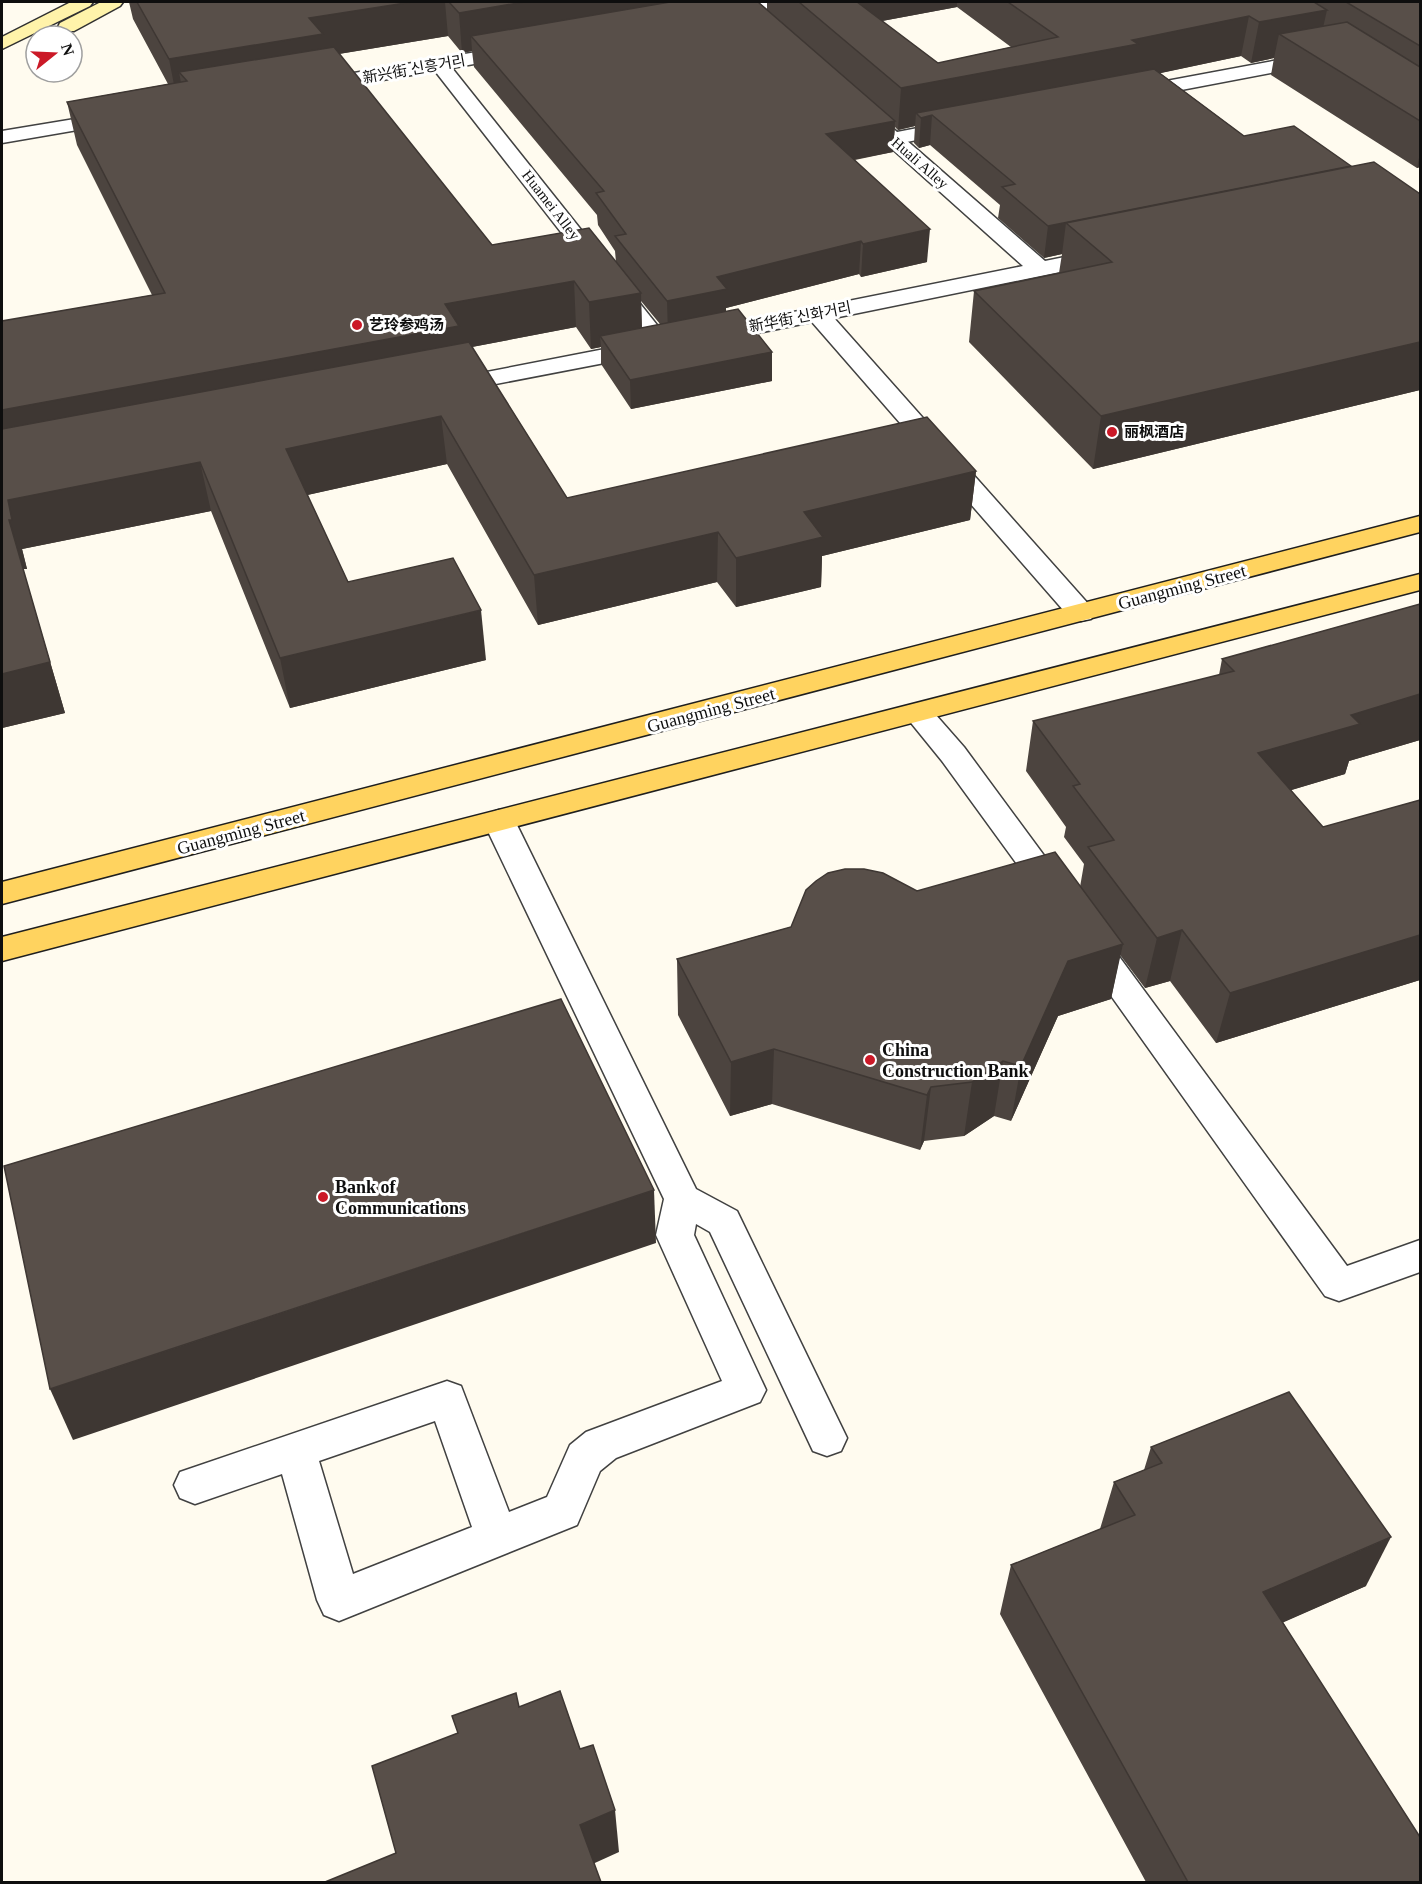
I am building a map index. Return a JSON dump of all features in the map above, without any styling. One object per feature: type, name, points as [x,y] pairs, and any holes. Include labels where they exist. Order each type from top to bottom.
[{"type":"main road","points":[[2,44],[84,2]]},
{"type":"main road","points":[[73,24],[114,2]]},
{"type":"main road","points":[[2,62],[24,50]]},
{"type":"main road","name":"Guangming Street","points":[[2,893],[1420,524]]},
{"type":"main road","points":[[2,949],[1420,582]]},
{"type":"street","points":[[699,18],[790,2]]},
{"type":"street","points":[[747,9],[764,24]]},
{"type":"street","name":"新兴街 신흥거리","points":[[290,90],[534,48]]},
{"type":"street","points":[[1118,96],[1328,49]]},
{"type":"street","name":"Huamei Alley","points":[[440,65],[661,345]]},
{"type":"street","name":"Huali Alley","points":[[841,93],[1040,269]]},
{"type":"street","points":[[2,137],[140,114]]},
{"type":"street","points":[[892,139],[977,123]]},
{"type":"street","name":"新华街 신화거리","points":[[426,390],[818,314],[1121,252]]},
{"type":"street","points":[[818,314],[1081,613]]},
{"type":"street","points":[[918,713],[953,754],[1339,1285],[1420,1256]]},
{"type":"street","points":[[499,821],[683,1199],[724,1222],[827,1438]]},
{"type":"street","points":[[296,1451],[339,1600],[562,1512],[585,1458],[601,1445],[746,1390],[675,1235],[683,1199]]},
{"type":"street","points":[[195,1485],[447,1399],[497,1538]]},
{"type":"building","points":[[137,2],[412,2],[309,18],[323,34],[169,59]]},
{"type":"building","points":[[449,2],[524,2],[459,13]]},
{"type":"building","points":[[670,2],[758,2],[895,121],[826,134],[930,229],[863,244],[861,241],[717,277],[727,289],[667,301],[615,236],[626,234],[596,193],[604,191],[471,36]]},
{"type":"building","points":[[799,2],[857,2],[938,63],[1058,37],[1008,2],[1314,2],[1327,10],[1259,22],[1249,16],[1132,40],[1138,44],[901,88]]},
{"type":"building","points":[[1346,2],[1420,2],[1420,46]]},
{"type":"building","points":[[1347,22],[1420,67],[1420,121],[1279,34]]},
{"type":"building","points":[[334,47],[492,245],[589,228],[641,293],[589,302],[574,281],[445,304],[459,326],[2,410],[2,321],[165,293],[67,102],[187,81],[179,72]]},
{"type":"building","points":[[1154,69],[1244,136],[1294,126],[1351,166],[1048,226],[1002,187],[1015,184],[932,115],[921,118],[916,113]]},
{"type":"building","points":[[1374,162],[1420,194],[1420,342],[1101,416],[974,291],[1112,262],[1066,223]]},
{"type":"building","points":[[738,309],[772,352],[630,380],[600,336]]},
{"type":"building","points":[[469,342],[567,498],[927,417],[976,471],[804,512],[823,537],[736,558],[718,532],[534,575],[441,416],[286,449],[348,582],[453,558],[481,610],[280,658],[200,462],[8,500],[12,520],[9,520],[50,662],[2,674],[2,429]]},
{"type":"building","points":[[1420,604],[1420,694],[1351,715],[1360,724],[1258,753],[1323,827],[1420,800],[1420,935],[1230,993],[1182,930],[1157,938],[1088,847],[1114,840],[1073,786],[1080,784],[1033,721],[1234,671],[1222,659]]},
{"type":"building","name":"China Construction Bank","points":[[1055,852],[1123,944],[1068,961],[1021,1066],[1003,1061],[972,1082],[931,1087],[927,1095],[774,1049],[731,1062],[677,959],[791,927],[806,890],[828,873],[845,869],[864,869],[883,873],[917,891]]},
{"type":"building","points":[[561,999],[654,1190],[50,1389],[4,1166]]},
{"type":"building","points":[[1289,1392],[1391,1537],[1263,1592],[1420,1837],[1420,1882],[1188,1882],[1011,1565],[1135,1515],[1114,1482],[1162,1463],[1151,1447]]},
{"type":"building","points":[[560,1691],[580,1749],[593,1745],[615,1810],[580,1825],[601,1882],[325,1882],[396,1853],[372,1766],[458,1733],[452,1716],[516,1693],[519,1707]]},
{"type":"place","name":"艺玲参鸡汤","points":[[357,325]]},
{"type":"place","name":"丽枫酒店","points":[[1112,432]]},
{"type":"place","name":"China Construction Bank","points":[[870,1060]]},
{"type":"place","name":"Bank of Communications","points":[[323,1197]]}]
